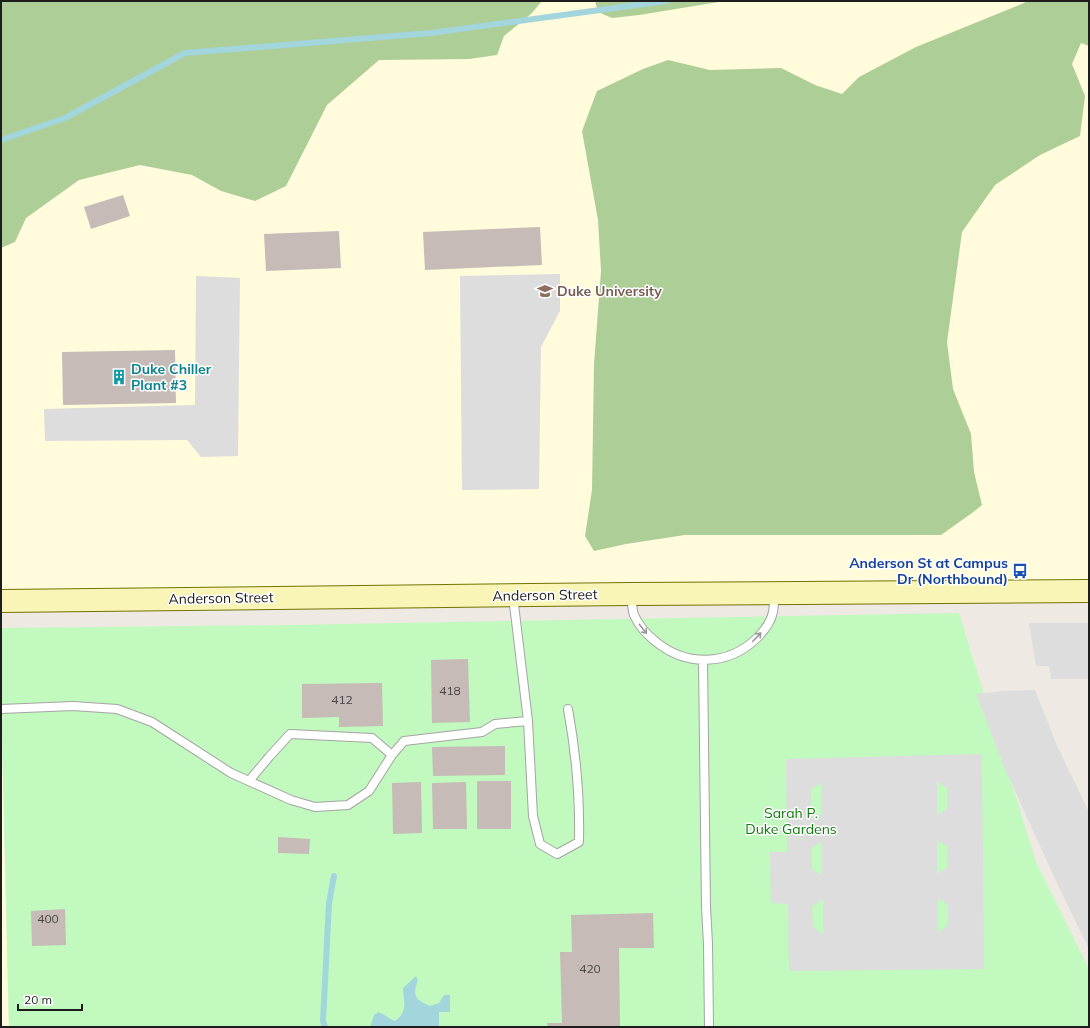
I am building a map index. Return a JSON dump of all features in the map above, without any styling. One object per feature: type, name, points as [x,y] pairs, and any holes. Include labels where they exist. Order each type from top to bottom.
[{"type":"street","name":"Anderson Street","points":[[1,601],[774,592],[1089,591]]},
{"type":"lane","points":[[631,594],[634,614],[642,628],[652,639],[663,648],[676,655],[689,659],[703,660],[718,659],[733,655],[752,642],[764,630],[771,617],[773,611],[774,592]]},
{"type":"lane","points":[[513,595],[528,721],[533,816],[540,844],[558,854],[578,842],[580,809],[574,744],[568,709]]},
{"type":"lane","points":[[703,660],[709,1027]]},
{"type":"lane","points":[[1,710],[73,706],[117,709],[152,722],[231,773],[291,800],[316,807],[348,805],[369,791],[392,755],[404,742],[482,732],[495,724],[528,721]]},
{"type":"lane","points":[[249,781],[290,734],[372,738],[392,755]]},
{"type":"shaded area","name":"Duke University","points":[[1,1],[1089,1],[1089,581],[1,597]]},
{"type":"shaded area","points":[[560,274],[560,311],[541,347],[539,489],[462,490],[460,276]]},
{"type":"shaded area","points":[[196,276],[240,278],[238,456],[201,457],[187,440],[45,441],[44,409],[195,405]]},
{"type":"shaded area","points":[[1029,623],[1089,623],[1089,679],[1051,679],[1049,666],[1036,666]]},
{"type":"shaded area","points":[[1035,690],[1058,748],[1089,812],[1089,949],[1005,769],[976,694]]},
{"type":"shaded area","points":[[1,695],[9,1027],[1,1027]]},
{"type":"shaded area","points":[[982,754],[984,969],[789,971],[788,904],[771,903],[770,852],[787,852],[786,759]],"holes":[[[937,781],[947,788],[947,808],[937,815]],[[822,783],[821,816],[811,810],[811,789]],[[937,840],[947,846],[948,867],[937,874]],[[822,841],[822,875],[812,869],[812,848]],[[938,899],[948,905],[948,926],[938,932]],[[823,900],[823,934],[813,927],[812,906]]]},
{"type":"green space","points":[[1,1],[542,1],[532,13],[504,36],[497,55],[469,59],[379,60],[327,105],[286,186],[255,201],[221,191],[192,175],[140,165],[79,180],[26,218],[15,242],[1,248]]},
{"type":"green space","points":[[595,1],[725,1],[612,18],[598,12]]},
{"type":"green space","points":[[1027,1],[1089,1],[1089,46],[1081,43],[1072,64],[1085,96],[1080,136],[1040,155],[995,185],[962,232],[947,342],[953,389],[971,434],[974,472],[982,505],[941,535],[685,535],[626,544],[594,551],[585,536],[592,490],[594,364],[601,271],[598,220],[582,131],[597,91],[643,69],[668,60],[710,70],[781,68],[815,85],[842,94],[859,77],[916,47]]},
{"type":"green space","name":"Sarah P. Duke Gardens","points":[[959,613],[1036,862],[1089,969],[1089,1027],[9,1027],[1,695],[1,628],[291,625]]},
{"type":"water","points":[[416,976],[418,980],[415,993],[421,1002],[430,1006],[439,1003],[444,995],[450,995],[450,1012],[439,1012],[439,1027],[370,1027],[374,1015],[378,1012],[395,1021],[399,1018],[404,1010],[403,988]]},
{"type":"building","points":[[123,195],[130,216],[91,229],[84,207]]},
{"type":"building","points":[[540,227],[542,265],[425,270],[423,232]]},
{"type":"building","points":[[339,231],[341,268],[266,271],[264,234]]},
{"type":"building","name":"Duke Chiller Plant #3","points":[[175,350],[176,403],[63,405],[62,352]]},
{"type":"building","points":[[468,659],[470,722],[432,723],[431,660]]},
{"type":"building","points":[[382,683],[383,726],[339,727],[339,717],[302,718],[302,684]]},
{"type":"building","points":[[505,746],[505,775],[433,776],[432,747]]},
{"type":"building","points":[[477,781],[511,781],[511,829],[477,829]]},
{"type":"building","points":[[421,782],[422,833],[393,834],[392,783]]},
{"type":"building","points":[[466,782],[467,829],[433,829],[432,783]]},
{"type":"building","points":[[278,837],[310,839],[309,854],[278,853]]},
{"type":"building","points":[[65,909],[66,945],[32,946],[31,911]]},
{"type":"building","points":[[653,913],[654,948],[619,948],[620,1027],[548,1027],[547,1023],[562,1023],[560,952],[572,952],[571,915]]},
{"type":"waterway","points":[[1,140],[65,118],[185,53],[431,33],[666,1]]},
{"type":"waterway","points":[[325,1027],[323,1021],[329,903],[334,876]]},
{"type":"place","name":"Duke University","points":[[545,291]]},
{"type":"place","name":"Duke Chiller Plant #3","points":[[119,377]]},
{"type":"place","name":"Anderson St at Campus Dr (Northbound)","points":[[1020,571]]}]
